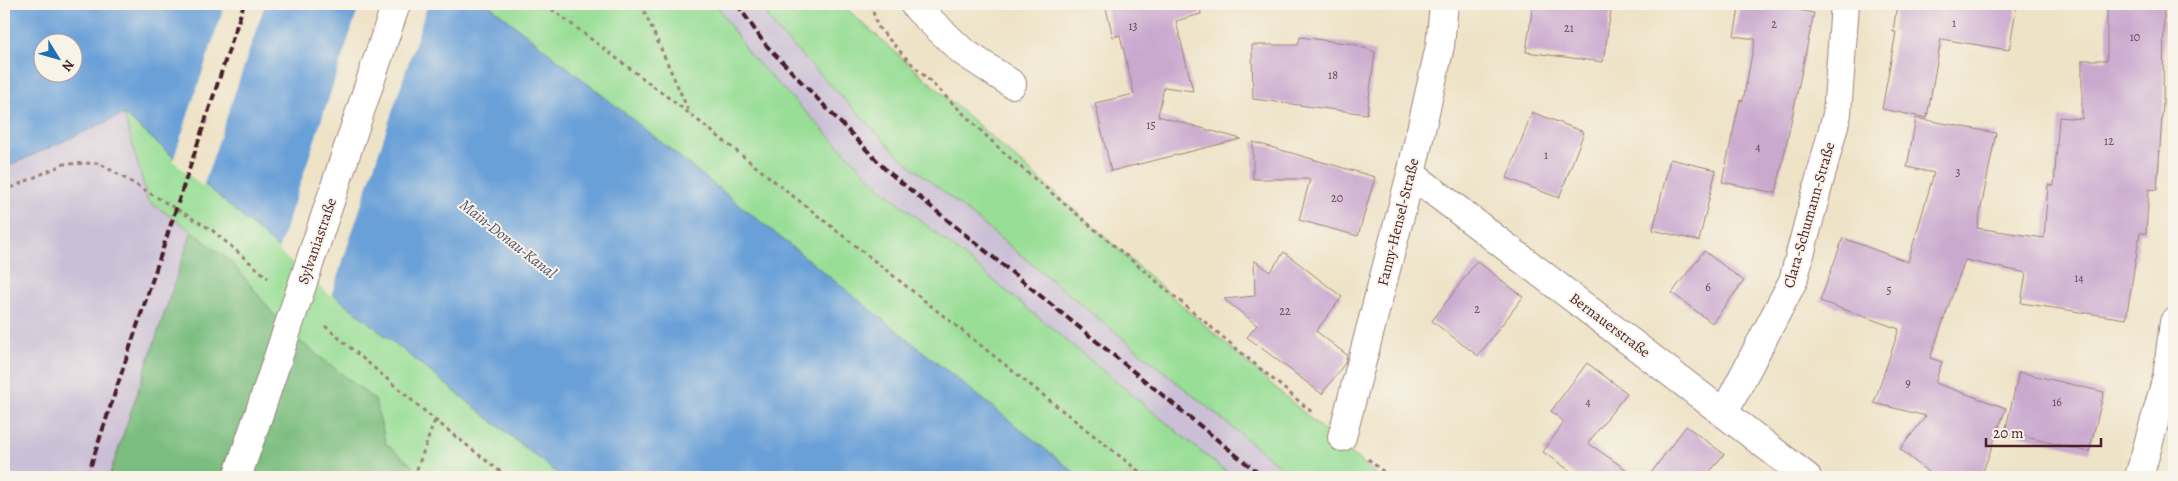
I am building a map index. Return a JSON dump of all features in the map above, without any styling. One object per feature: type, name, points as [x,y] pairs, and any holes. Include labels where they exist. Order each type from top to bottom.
[{"type":"street","name":"Sylvaniastraße","points":[[237,477],[396,4]]},
{"type":"street","points":[[914,4],[962,51],[1012,84]]},
{"type":"street","name":"Fanny-Hensel-Straße","points":[[1342,437],[1411,174],[1440,46],[1444,4]]},
{"type":"street","name":"Clara-Schumann-Straße","points":[[1724,413],[1793,281],[1837,114],[1845,4]]},
{"type":"street","name":"Bernauerstraße","points":[[1411,174],[1807,477]]},
{"type":"street","points":[[2139,477],[2167,377],[2174,322]]},
{"type":"path","points":[[545,4],[690,114],[1146,477]]},
{"type":"path","points":[[641,4],[690,114]]},
{"type":"path","points":[[871,4],[877,26],[908,60],[1003,152],[1390,477]]},
{"type":"path","points":[[4,191],[64,164],[99,163],[212,230],[272,281]]},
{"type":"path","points":[[324,325],[435,420],[507,477]]},
{"type":"path","points":[[414,477],[435,420]]},
{"type":"shaded area","points":[[716,4],[760,4],[776,29],[898,155],[1293,477],[1232,477],[874,182],[749,54]]},
{"type":"shaded area","points":[[124,114],[148,201],[192,231],[109,477],[4,477],[4,168]]},
{"type":"green space","points":[[488,4],[716,4],[749,54],[874,182],[1232,477],[1080,477]]},
{"type":"green space","points":[[760,4],[841,4],[1337,442],[1380,477],[1293,477],[898,155],[776,29]]},
{"type":"green space","points":[[124,114],[308,274],[562,477],[409,477],[413,466],[386,444],[374,400],[288,332],[233,264],[192,231],[148,201]]},
{"type":"green space","points":[[192,231],[233,264],[288,332],[375,400],[386,444],[413,466],[409,477],[109,477]]},
{"type":"water","name":"Main-Donau-Kanal","points":[[4,4],[488,4],[1080,477],[562,477],[308,274],[124,114],[4,168]]},
{"type":"pier","points":[[225,4],[265,4],[203,187],[173,161]]},
{"type":"pier","points":[[360,4],[428,4],[331,296],[278,251]]},
{"type":"building","points":[[1105,4],[1200,4],[1201,14],[1176,21],[1193,91],[1164,87],[1158,116],[1241,139],[1111,171],[1095,103],[1134,94],[1120,35],[1113,37]]},
{"type":"building","points":[[1533,4],[1612,4],[1603,62],[1526,52]]},
{"type":"building","points":[[1740,4],[1762,4],[1814,13],[1776,193],[1722,182],[1740,100],[1743,101],[1755,39],[1734,36]]},
{"type":"building","points":[[1897,4],[2017,4],[2009,50],[1941,39],[1927,118],[1882,109],[1896,32],[1893,32]]},
{"type":"building","points":[[2107,4],[2164,4],[2163,103],[2157,190],[2149,189],[2146,233],[2140,233],[2126,319],[2021,303],[2026,273],[1965,260],[1930,358],[1942,362],[1935,383],[2006,408],[1981,477],[1934,477],[1900,449],[1926,416],[1874,403],[1899,329],[1820,301],[1843,238],[1908,262],[1934,173],[1907,167],[1916,118],[1996,133],[1977,228],[2044,238],[2048,185],[2054,186],[2059,117],[2082,119],[2082,60],[2107,60]]},
{"type":"building","points":[[1300,37],[1353,44],[1375,52],[1367,114],[1253,99],[1252,45],[1298,45]]},
{"type":"building","points":[[1532,112],[1584,132],[1559,198],[1507,178]]},
{"type":"building","points":[[1253,142],[1375,177],[1358,236],[1299,220],[1310,179],[1253,179]]},
{"type":"building","points":[[1670,159],[1716,170],[1699,241],[1653,230]]},
{"type":"building","points":[[1704,251],[1744,281],[1712,323],[1672,293]]},
{"type":"building","points":[[1284,252],[1342,297],[1316,331],[1347,355],[1345,363],[1322,394],[1247,337],[1257,325],[1224,299],[1255,296],[1254,260],[1270,272]]},
{"type":"building","points":[[1477,261],[1523,297],[1478,356],[1432,321]]},
{"type":"building","points":[[1587,363],[1627,393],[1588,443],[1637,477],[1579,477],[1543,452],[1564,422],[1551,411]]},
{"type":"building","points":[[2019,372],[2104,392],[2089,452],[2005,432]]},
{"type":"building","points":[[1686,426],[1724,454],[1706,477],[1648,477]]},
{"type":"railway","points":[[87,477],[244,4]]},
{"type":"railway","points":[[737,4],[764,43],[886,170],[1263,477]]}]
